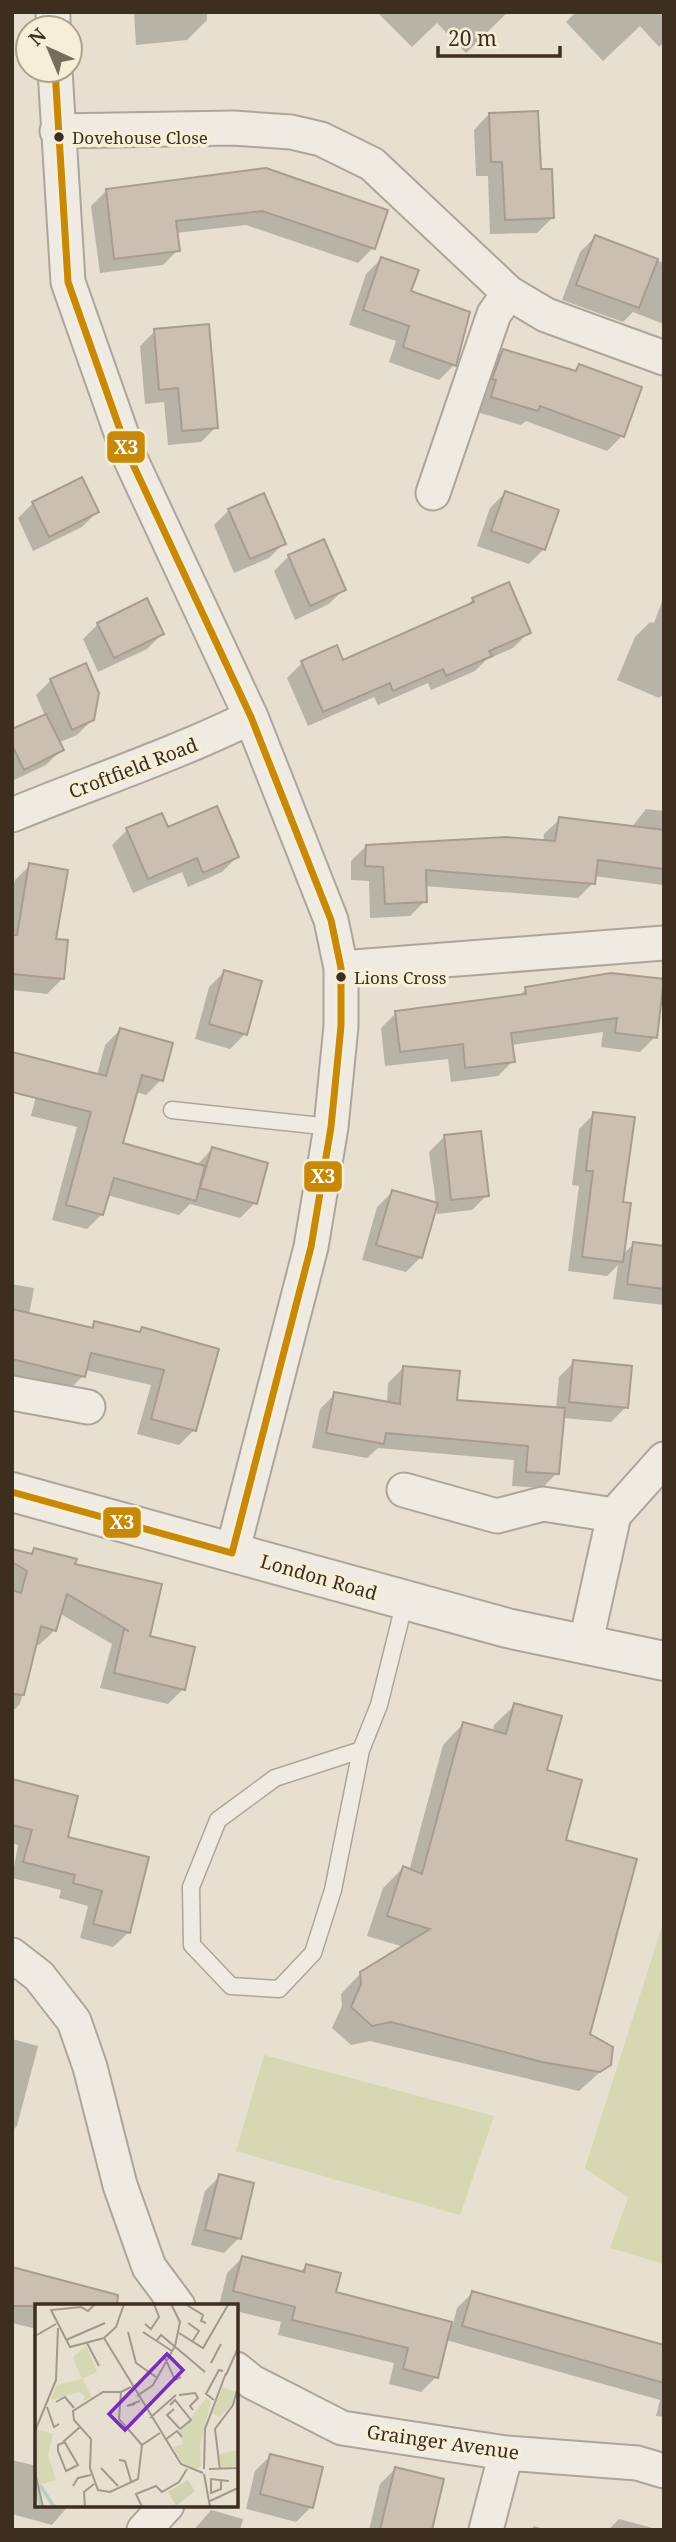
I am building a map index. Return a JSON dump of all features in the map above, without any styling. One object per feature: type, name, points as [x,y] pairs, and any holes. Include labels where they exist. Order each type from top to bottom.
[{"type":"street","points":[[55,84],[68,282],[130,458],[251,717],[331,920],[341,968],[341,1026],[331,1127],[311,1247],[232,1552]]},
{"type":"street","points":[[57,131],[233,128],[290,132],[321,139],[372,164],[509,293],[546,315],[664,358]]},
{"type":"street","points":[[433,493],[494,314],[509,293]]},
{"type":"street","name":"Croftfield Road","points":[[12,815],[130,767],[197,744],[251,717]]},
{"type":"street","points":[[341,968],[664,943]]},
{"type":"street","points":[[12,1393],[88,1407]]},
{"type":"street","points":[[585,1646],[614,1515],[664,1459]]},
{"type":"street","points":[[404,1490],[497,1516],[543,1504],[614,1515]]},
{"type":"street","name":"London Road","points":[[12,1492],[405,1601],[585,1646],[664,1661]]},
{"type":"street","points":[[12,1955],[39,1976],[74,2021],[90,2067],[120,2185],[149,2267],[176,2304]]},
{"type":"street","name":"Grainger Avenue","points":[[242,2384],[342,2428],[506,2453],[637,2463],[664,2471]]},
{"type":"street","points":[[486,2530],[506,2453]]},
{"type":"street","points":[[144,2530],[165,2507]]},
{"type":"lane","points":[[172,1110],[331,1127]]},
{"type":"lane","points":[[360,1751],[275,1778],[218,1820],[191,1887],[192,1945],[231,1986],[279,1989],[313,1953],[333,1890],[360,1751],[379,1705],[405,1601]]},
{"type":"green space","points":[[664,1920],[664,2264],[610,2248],[628,2198],[585,2168]]},
{"type":"green space","points":[[264,2055],[494,2116],[460,2215],[236,2151]]},
{"type":"building","points":[[538,111],[541,169],[552,169],[554,218],[505,220],[502,162],[491,162],[489,113]]},
{"type":"building","points":[[266,168],[388,210],[375,249],[262,211],[176,221],[180,251],[114,259],[106,189]]},
{"type":"building","points":[[595,235],[658,259],[639,308],[576,285]]},
{"type":"building","points":[[381,257],[419,270],[411,291],[470,312],[456,366],[403,347],[409,326],[363,310]]},
{"type":"building","points":[[209,324],[218,428],[182,431],[178,388],[159,390],[154,329]]},
{"type":"building","points":[[503,349],[576,371],[579,364],[642,387],[624,437],[540,406],[538,411],[491,397],[496,380],[492,379]]},
{"type":"building","points":[[82,477],[99,512],[49,537],[32,502]]},
{"type":"building","points":[[505,491],[559,510],[545,550],[491,531]]},
{"type":"building","points":[[264,493],[286,544],[250,559],[228,509]]},
{"type":"building","points":[[324,539],[346,590],[310,606],[288,555]]},
{"type":"building","points":[[509,582],[531,633],[489,651],[492,656],[446,676],[443,669],[393,691],[390,683],[323,712],[301,661],[337,645],[343,660],[474,602],[472,598]]},
{"type":"building","points":[[147,598],[164,634],[114,658],[97,623]]},
{"type":"building","points":[[86,663],[99,693],[94,720],[72,730],[50,679]]},
{"type":"building","points":[[46,714],[64,750],[24,770],[12,745],[12,729]]},
{"type":"building","points":[[217,806],[239,857],[203,873],[197,858],[148,879],[126,828],[162,813],[168,827]]},
{"type":"building","points":[[559,817],[664,830],[664,869],[598,860],[595,884],[426,870],[427,902],[385,904],[383,867],[365,866],[366,845],[506,837],[555,841]]},
{"type":"building","points":[[29,863],[68,870],[56,939],[68,940],[64,979],[12,974],[12,935],[17,935]]},
{"type":"building","points":[[224,970],[262,981],[247,1035],[209,1024]]},
{"type":"building","points":[[611,973],[664,979],[657,1038],[615,1033],[617,1018],[511,1033],[515,1062],[465,1068],[463,1044],[400,1052],[395,1011],[526,994],[525,987]]},
{"type":"building","points":[[120,1028],[173,1043],[163,1081],[142,1075],[123,1143],[205,1166],[196,1201],[114,1178],[103,1215],[66,1205],[91,1112],[12,1092],[12,1052],[106,1076]]},
{"type":"building","points":[[593,1112],[635,1117],[623,1202],[631,1203],[623,1262],[582,1257],[593,1171],[586,1171]]},
{"type":"building","points":[[481,1131],[489,1196],[451,1200],[444,1135]]},
{"type":"building","points":[[212,1147],[268,1163],[257,1204],[200,1188]]},
{"type":"building","points":[[392,1190],[438,1203],[422,1258],[376,1245]]},
{"type":"building","points":[[633,1242],[664,1246],[664,1289],[627,1284]]},
{"type":"building","points":[[12,1309],[93,1328],[94,1321],[140,1332],[142,1327],[219,1349],[196,1431],[151,1419],[164,1370],[91,1353],[85,1377],[12,1359]]},
{"type":"building","points":[[573,1360],[632,1366],[628,1408],[569,1402]]},
{"type":"building","points":[[403,1366],[460,1371],[457,1400],[565,1408],[559,1474],[526,1472],[528,1446],[386,1433],[384,1444],[326,1433],[334,1392],[400,1404]]},
{"type":"building","points":[[34,1548],[77,1559],[75,1564],[162,1584],[150,1636],[195,1647],[185,1690],[114,1673],[124,1629],[129,1631],[67,1594],[56,1631],[41,1626],[24,1695],[12,1694],[12,1590],[21,1593],[27,1571],[12,1562],[12,1549],[32,1554]]},
{"type":"building","points":[[514,1703],[562,1716],[547,1770],[582,1780],[566,1840],[637,1859],[590,2034],[613,2047],[611,2065],[600,2072],[542,2062],[391,2022],[372,2026],[351,2007],[361,1984],[360,1972],[430,1929],[387,1916],[403,1866],[422,1874],[463,1722],[506,1734]]},
{"type":"building","points":[[12,1779],[78,1796],[68,1837],[149,1857],[130,1933],[93,1924],[102,1891],[73,1883],[75,1875],[23,1862],[32,1830],[12,1825]]},
{"type":"building","points":[[219,2174],[254,2183],[241,2239],[205,2230]]},
{"type":"building","points":[[242,2256],[304,2272],[306,2264],[341,2273],[336,2292],[452,2322],[438,2378],[403,2369],[408,2348],[292,2320],[295,2307],[233,2291]]},
{"type":"building","points":[[12,2267],[118,2295],[117,2304],[12,2306]]},
{"type":"building","points":[[472,2291],[664,2345],[664,2383],[462,2326]]},
{"type":"building","points":[[270,2454],[323,2467],[313,2508],[260,2494]]},
{"type":"building","points":[[395,2467],[444,2479],[432,2530],[380,2530]]},
{"type":"transit line","name":"X3","points":[[56,84],[68,282],[130,458],[251,717],[331,920],[341,968],[341,1026],[331,1127],[311,1247],[232,1553]]},
{"type":"transit line","name":"X3","points":[[12,1492],[232,1553]]},
{"type":"place","name":"Dovehouse Close","points":[[59,137]]},
{"type":"place","name":"Lions Cross","points":[[341,977]]}]
